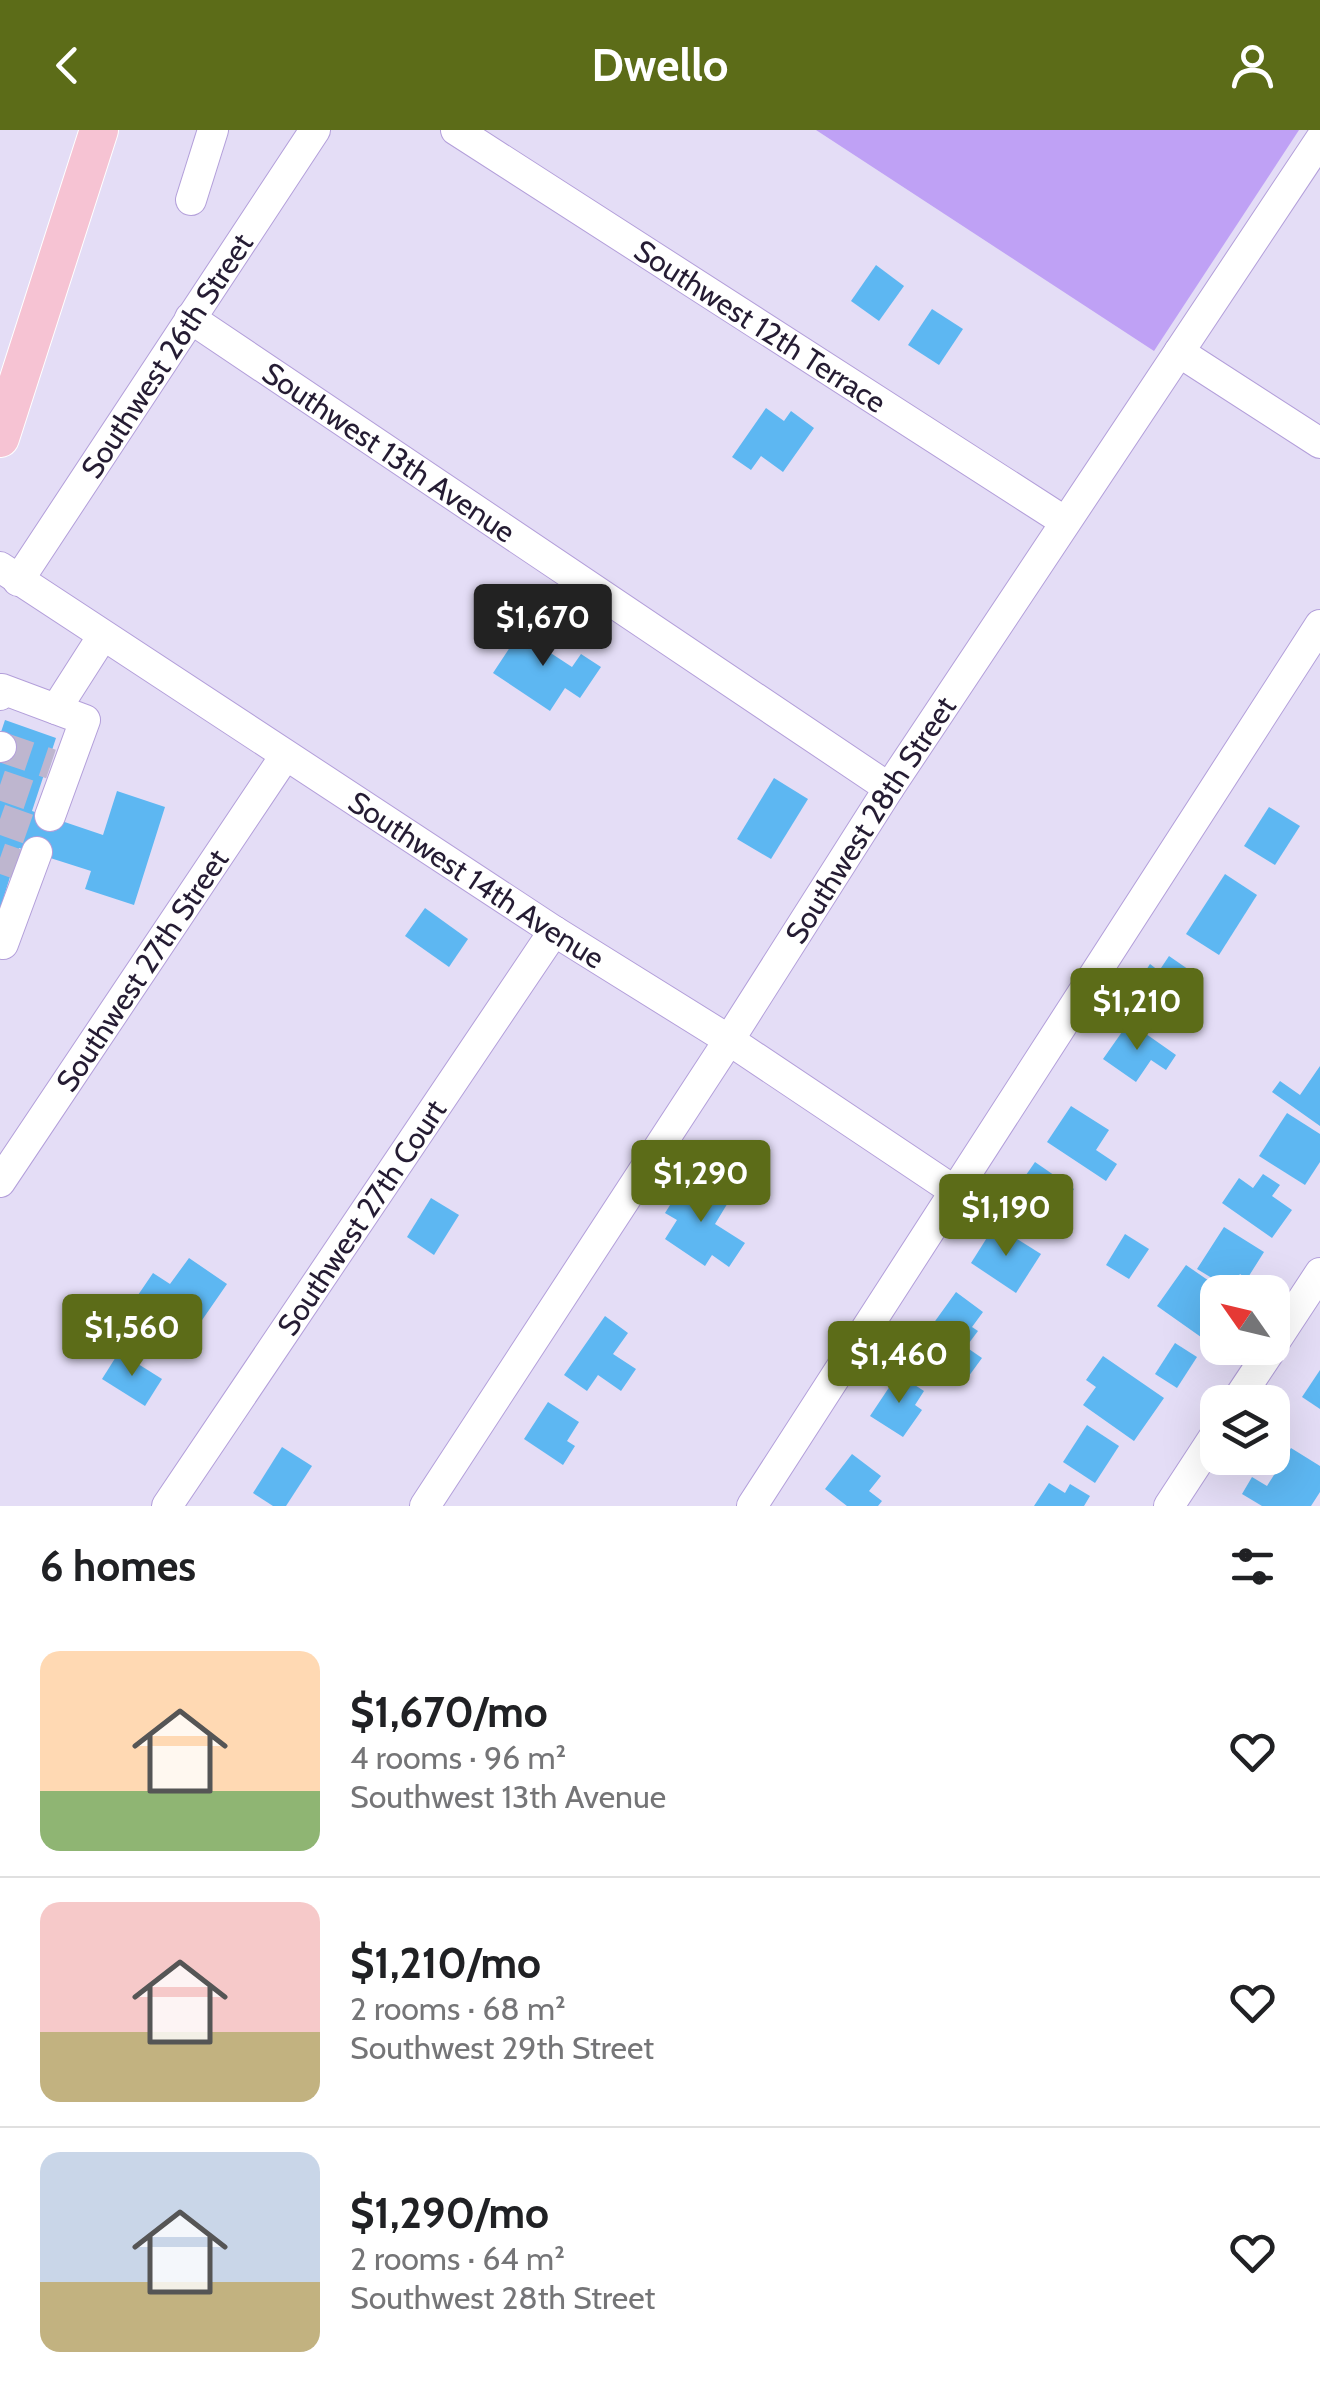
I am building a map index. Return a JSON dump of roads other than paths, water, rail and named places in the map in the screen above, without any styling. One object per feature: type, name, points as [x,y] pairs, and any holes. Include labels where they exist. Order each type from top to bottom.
[{"type":"main road","points":[[0,438],[100,130]]},
{"type":"street","points":[[191,200],[213,130]]},
{"type":"street","name":"Southwest 26th Street","points":[[9,574],[190,318],[315,130]]},
{"type":"street","name":"Southwest 12th Terrace","points":[[456,130],[1064,521]]},
{"type":"street","name":"Southwest 28th Street","points":[[424,1506],[1064,521],[1320,140]]},
{"type":"street","name":"Southwest 13th Avenue","points":[[190,318],[889,788]]},
{"type":"street","points":[[1179,352],[1320,443]]},
{"type":"street","name":"Southwest 14th Avenue","points":[[9,574],[554,931],[729,1040],[953,1190]]},
{"type":"street","points":[[752,1506],[1320,626]]},
{"type":"street","points":[[56,709],[102,637]]},
{"type":"street","points":[[0,695],[2,689],[85,720],[59,767],[3,944],[0,943]]},
{"type":"street","name":"Southwest 27th Street","points":[[0,1182],[285,756]]},
{"type":"street","name":"Southwest 27th Court","points":[[167,1506],[554,931]]},
{"type":"street","points":[[1290,1319],[1320,1273]]},
{"type":"street","points":[[1169,1506],[1200,1459]]},
{"type":"tunnel","points":[[1,747],[51,764]]},
{"type":"tunnel","points":[[0,785],[41,799]]},
{"type":"tunnel","points":[[0,819],[28,829]]},
{"type":"tunnel","points":[[0,858],[17,864]]}]
